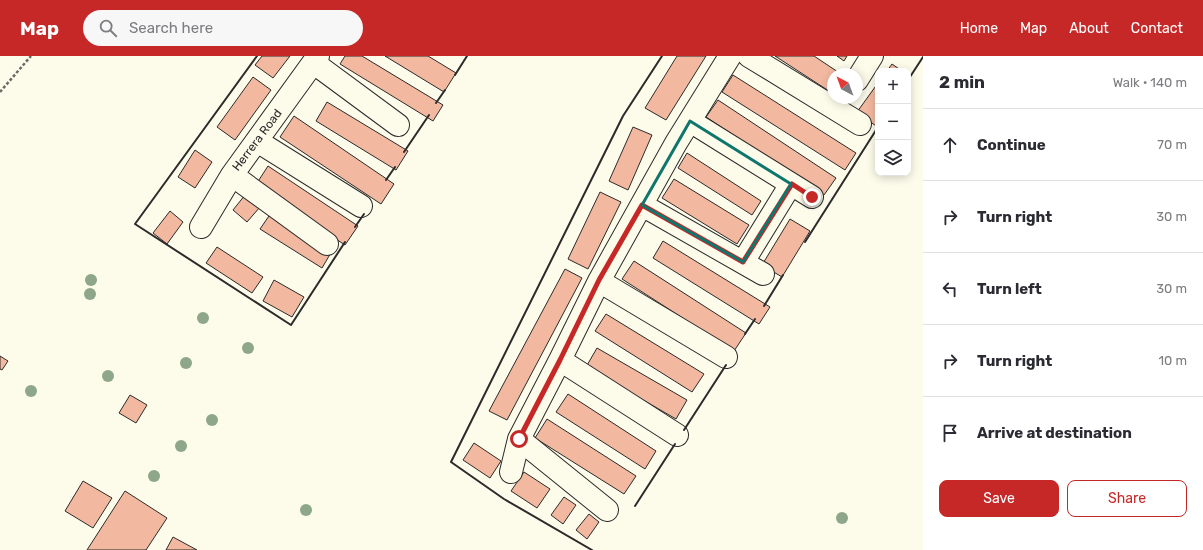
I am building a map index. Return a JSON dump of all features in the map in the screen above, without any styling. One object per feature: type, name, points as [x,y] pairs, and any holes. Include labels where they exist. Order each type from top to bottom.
[{"type":"street","points":[[511,472],[519,439],[599,280],[690,121],[730,56]]},
{"type":"street","points":[[749,56],[827,96]]},
{"type":"street","points":[[863,70],[872,56]]},
{"type":"street","points":[[316,60],[398,125]]},
{"type":"street","name":"Herrera Road","points":[[201,226],[232,175],[316,60]]},
{"type":"street","points":[[842,104],[860,124]]},
{"type":"street","points":[[690,121],[812,197]]},
{"type":"street","points":[[257,141],[361,206]]},
{"type":"street","points":[[232,175],[327,244]]},
{"type":"street","points":[[743,262],[792,184]]},
{"type":"street","points":[[642,205],[763,274]]},
{"type":"street","points":[[599,280],[726,356]]},
{"type":"street","points":[[560,360],[677,435]]},
{"type":"street","points":[[519,439],[607,510]]},
{"type":"path","points":[[0,92],[31,56]]},
{"type":"highlighted area","points":[[690,121],[791,184],[743,262],[642,205]]},
{"type":"building","points":[[262,56],[290,56],[273,78],[255,65]]},
{"type":"building","points":[[345,56],[362,56],[443,105],[433,121],[340,64]]},
{"type":"building","points":[[385,56],[428,56],[456,73],[444,92]]},
{"type":"building","points":[[677,56],[706,56],[666,120],[645,108]]},
{"type":"building","points":[[775,56],[814,56],[832,68],[827,68],[827,90]]},
{"type":"building","points":[[837,56],[847,56],[844,61]]},
{"type":"building","points":[[892,64],[898,68],[889,68]]},
{"type":"building","points":[[733,75],[856,153],[845,170],[722,92]]},
{"type":"building","points":[[253,77],[271,90],[235,140],[217,127]]},
{"type":"building","points":[[875,87],[875,125],[857,112]]},
{"type":"building","points":[[718,100],[836,178],[824,195],[706,117]]},
{"type":"building","points":[[327,102],[408,151],[396,170],[316,121]]},
{"type":"building","points":[[294,116],[394,184],[381,204],[280,137]]},
{"type":"building","points":[[633,127],[652,135],[628,190],[609,181]]},
{"type":"building","points":[[195,150],[212,162],[195,188],[178,177]]},
{"type":"building","points":[[687,153],[761,201],[752,215],[678,168]]},
{"type":"building","points":[[268,166],[358,226],[345,245],[255,186]]},
{"type":"building","points":[[674,179],[749,225],[737,244],[662,198]]},
{"type":"building","points":[[600,192],[621,202],[588,269],[568,259]]},
{"type":"building","points":[[245,195],[260,207],[247,222],[233,210]]},
{"type":"building","points":[[170,211],[183,222],[167,244],[153,233]]},
{"type":"building","points":[[271,213],[332,251],[322,268],[260,229]]},
{"type":"building","points":[[790,219],[810,231],[782,277],[762,265]]},
{"type":"building","points":[[663,241],[770,307],[759,324],[653,258]]},
{"type":"building","points":[[217,247],[263,277],[252,293],[206,263]]},
{"type":"building","points":[[634,261],[746,333],[734,351],[622,279]]},
{"type":"building","points":[[565,269],[582,278],[507,420],[489,411]]},
{"type":"building","points":[[274,280],[304,297],[292,317],[263,301]]},
{"type":"building","points":[[606,314],[704,374],[692,392],[595,331]]},
{"type":"building","points":[[597,348],[687,400],[676,419],[586,367]]},
{"type":"building","points":[[0,356],[8,361],[2,370],[0,369]]},
{"type":"building","points":[[568,394],[656,451],[645,469],[556,412]]},
{"type":"building","points":[[130,395],[147,405],[136,423],[119,413]]},
{"type":"building","points":[[547,419],[636,476],[624,494],[535,438]]},
{"type":"building","points":[[474,443],[501,461],[490,478],[463,460]]},
{"type":"building","points":[[524,472],[550,489],[537,508],[511,491]]},
{"type":"building","points":[[83,481],[112,498],[93,528],[65,511]]},
{"type":"building","points":[[125,491],[167,518],[146,550],[87,550]]},
{"type":"building","points":[[564,497],[576,505],[563,524],[551,515]]},
{"type":"building","points":[[589,514],[599,522],[587,539],[576,530]]},
{"type":"building","points":[[173,537],[197,550],[166,550]]},
{"type":"wall","points":[[257,56],[135,224],[291,325],[345,242]]},
{"type":"wall","points":[[455,75],[467,56]]},
{"type":"wall","points":[[592,550],[504,499],[451,462],[623,116],[662,56]]},
{"type":"wall","points":[[911,75],[923,57]]},
{"type":"wall","points":[[436,103],[445,90]]},
{"type":"wall","points":[[404,152],[429,115]]},
{"type":"wall","points":[[805,242],[875,132]]},
{"type":"wall","points":[[386,180],[395,167]]},
{"type":"wall","points":[[355,227],[364,214]]},
{"type":"wall","points":[[764,306],[783,275]]},
{"type":"wall","points":[[745,334],[755,319]]},
{"type":"wall","points":[[684,430],[726,365]]},
{"type":"wall","points":[[635,506],[675,444]]},
{"type":"route","points":[[519,439],[599,280],[642,205],[743,262],[792,184],[812,197]]}]
